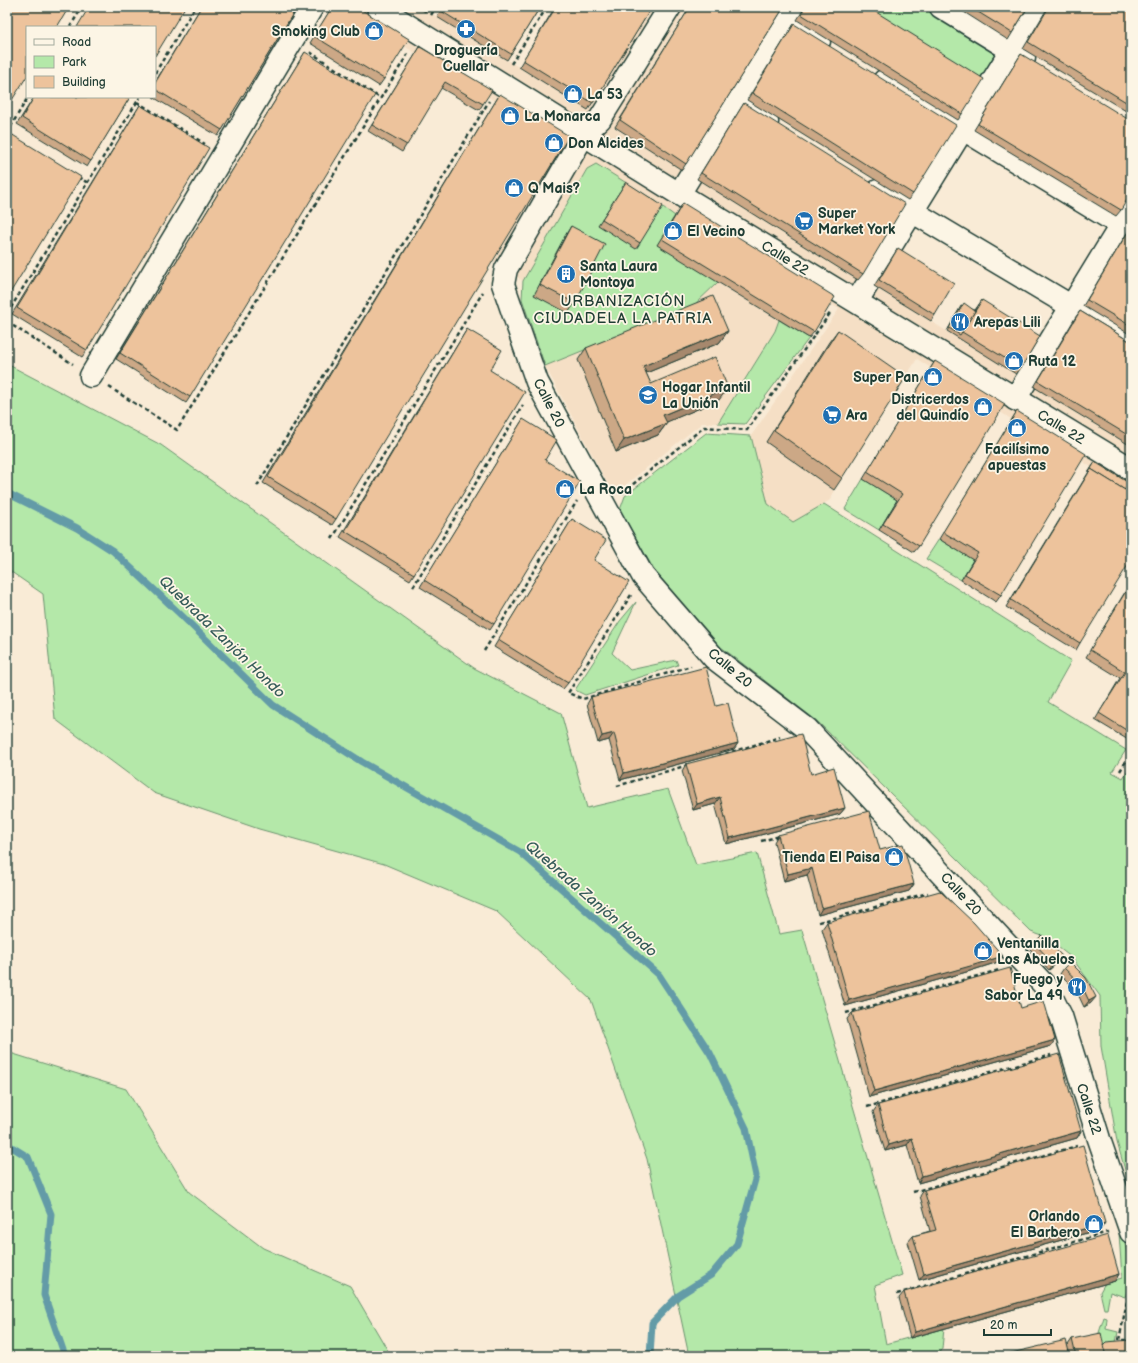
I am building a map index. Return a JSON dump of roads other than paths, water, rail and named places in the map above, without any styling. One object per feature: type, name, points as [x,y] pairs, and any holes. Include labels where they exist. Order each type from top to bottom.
[{"type":"street","points":[[91,376],[312,7]]},
{"type":"street","name":"Calle 22","points":[[378,7],[679,194],[1131,469]]},
{"type":"street","points":[[584,134],[600,119],[670,7]]},
{"type":"street","points":[[941,7],[1038,67]]},
{"type":"street","points":[[850,297],[912,213],[1038,7]]},
{"type":"street","points":[[679,194],[790,14],[838,53]]},
{"type":"street","points":[[865,69],[964,129],[1128,222],[1072,306],[1015,399]]},
{"type":"street","points":[[736,102],[784,132]]},
{"type":"street","name":"Calle 20","points":[[584,134],[506,269],[503,284],[537,382],[590,480],[643,576],[714,658],[807,729],[954,886],[1046,988]]},
{"type":"street","points":[[858,179],[912,213],[1131,342]]},
{"type":"street","name":"Calle 22","points":[[1046,988],[1061,1016],[1099,1140],[1130,1228]]},
{"type":"waterway","name":"Quebrada Zanjón Hondo","points":[[7,493],[77,528],[113,551],[273,705],[362,762],[520,852],[659,975],[710,1053],[746,1128],[756,1176],[737,1244],[711,1275],[678,1296],[652,1323],[650,1356]]},
{"type":"waterway","points":[[7,1144],[28,1157],[51,1214],[44,1295],[65,1356]]},
{"type":"place","name":"Droguería Cuellar","points":[[466,29]]},
{"type":"place","name":"Smoking Club","points":[[374,31]]},
{"type":"place","name":"La 53","points":[[573,94]]},
{"type":"place","name":"La Monarca","points":[[510,116]]},
{"type":"place","name":"Don Alcides","points":[[554,143]]},
{"type":"place","name":"Q Mais?","points":[[514,188]]},
{"type":"place","name":"Super Market York","points":[[804,221]]},
{"type":"place","name":"El Vecino","points":[[673,231]]},
{"type":"place","name":"Santa Laura Montoya","points":[[566,274]]},
{"type":"place","name":"Arepas Lili","points":[[960,322]]},
{"type":"place","name":"Ruta 12","points":[[1014,361]]},
{"type":"place","name":"Super Pan","points":[[933,377]]},
{"type":"place","name":"Hogar Infantil La Unión","points":[[648,395]]},
{"type":"place","name":"Districerdos del Quindío","points":[[983,407]]},
{"type":"place","name":"Ara","points":[[832,415]]},
{"type":"place","name":"Facilísimo apuestas","points":[[1017,428]]},
{"type":"place","name":"La Roca","points":[[565,489]]},
{"type":"place","name":"Tienda El Paisa","points":[[894,857]]},
{"type":"place","name":"Ventanilla Los Abuelos","points":[[983,951]]},
{"type":"place","name":"Fuego y Sabor La 49","points":[[1077,987]]},
{"type":"place","name":"Orlando El Barbero","points":[[1094,1224]]},
{"type":"district","name":"URBANIZACIÓN CIUDADELA LA PATRIA","points":[[623,310]]}]
